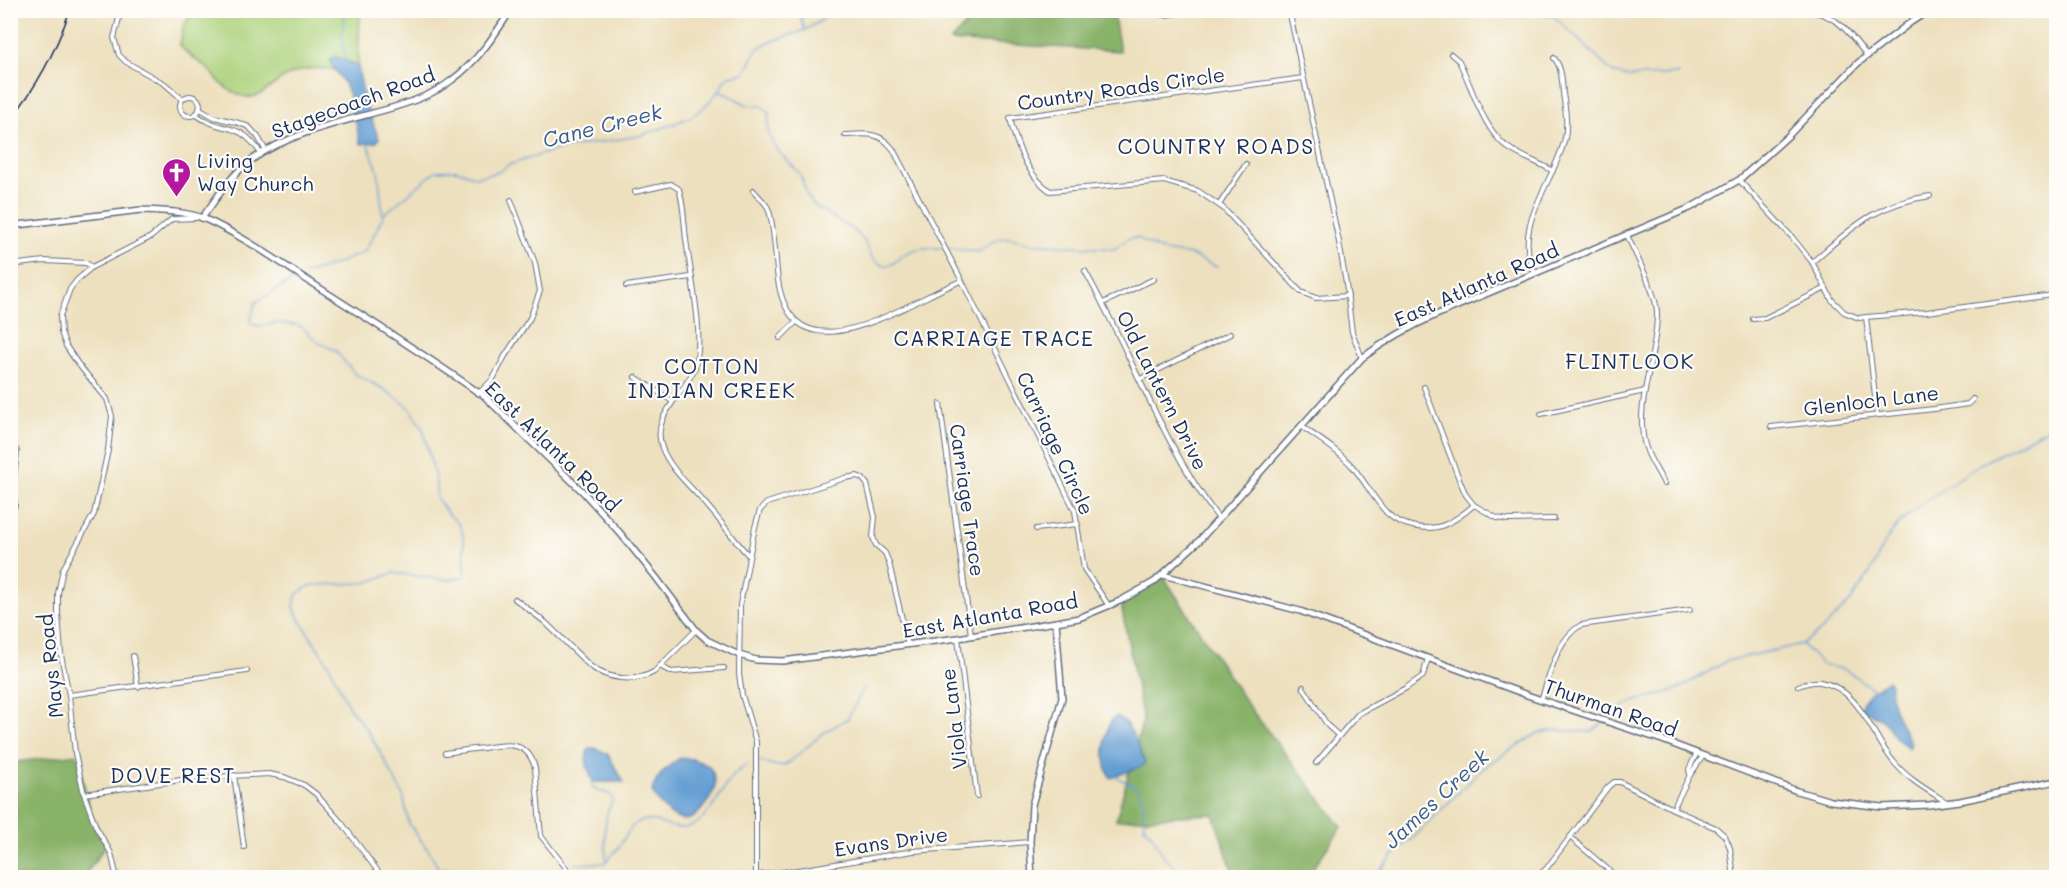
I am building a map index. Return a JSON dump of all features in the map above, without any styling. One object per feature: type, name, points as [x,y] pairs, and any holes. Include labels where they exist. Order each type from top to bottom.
[{"type":"street","points":[[121,10],[114,38],[119,55],[128,63],[165,84],[182,99]]},
{"type":"street","name":"Stagecoach Road","points":[[202,218],[236,174],[252,159],[298,136],[418,98],[452,80],[490,43],[511,10]]},
{"type":"street","points":[[1159,10],[1160,14],[1164,15],[1201,10]]},
{"type":"street","points":[[1289,10],[1328,188],[1348,296],[1352,332],[1362,358]]},
{"type":"street","points":[[1802,10],[1834,19],[1867,56]]},
{"type":"street","name":"East Atlanta Road","points":[[10,226],[141,210],[163,211],[202,218],[280,262],[480,392],[584,493],[656,576],[696,630],[707,640],[738,655],[756,660],[783,661],[958,638],[1078,618],[1109,606],[1155,582],[1219,520],[1362,358],[1416,324],[1690,208],[1739,180],[1788,136],[1867,56],[1930,10]]},
{"type":"street","points":[[1451,54],[1458,61],[1486,121],[1499,140],[1518,153],[1553,171]]},
{"type":"street","points":[[1535,273],[1527,246],[1528,234],[1535,210],[1564,143],[1566,121],[1559,63],[1554,58]]},
{"type":"street","name":"Country Roads Circle","points":[[1303,78],[1010,118],[1016,142],[1030,170],[1041,185],[1050,191],[1164,180],[1198,191],[1219,205],[1257,243],[1300,292],[1316,298],[1348,296]]},
{"type":"street","points":[[187,96],[198,101],[199,108],[195,114],[189,116],[183,113],[180,107],[182,99],[187,96]]},
{"type":"street","points":[[199,108],[211,116],[249,128],[258,137],[264,153]]},
{"type":"street","points":[[195,114],[212,124],[242,132],[264,153]]},
{"type":"street","name":"Carriage Circle","points":[[846,135],[867,134],[886,140],[893,149],[962,281],[1075,511],[1084,569],[1109,606]]},
{"type":"street","points":[[1219,205],[1246,164]]},
{"type":"street","points":[[1739,180],[1812,262],[1832,300],[1844,312],[1859,318],[1927,312],[2053,294],[2056,289]]},
{"type":"street","points":[[635,192],[671,184],[679,189],[695,305],[698,351],[688,381],[672,401],[659,428],[662,448],[675,469],[749,556]]},
{"type":"street","points":[[753,190],[768,208],[778,284],[783,301],[796,322],[812,329],[824,331],[851,329],[882,320],[962,281]]},
{"type":"street","points":[[1812,262],[1866,217],[1900,202],[1930,196]]},
{"type":"street","points":[[479,393],[493,379],[530,318],[540,291],[535,263],[511,200]]},
{"type":"street","name":"Mays Road","points":[[117,878],[111,853],[96,827],[84,794],[75,753],[69,694],[61,655],[58,592],[63,569],[94,514],[108,450],[112,416],[107,399],[66,346],[61,332],[60,316],[70,289],[92,267],[151,237],[172,219],[202,218]]},
{"type":"street","points":[[1627,235],[1652,293],[1657,313],[1642,425],[1646,450],[1664,484]]},
{"type":"street","points":[[10,265],[44,261],[86,263],[92,267]]},
{"type":"street","name":"Old Lantern Drive","points":[[1085,271],[1190,478],[1219,520]]},
{"type":"street","points":[[626,286],[690,277]]},
{"type":"street","points":[[1103,303],[1154,279]]},
{"type":"street","points":[[1753,319],[1765,318],[1826,288]]},
{"type":"street","points":[[1866,317],[1877,414]]},
{"type":"street","points":[[780,338],[796,322]]},
{"type":"street","points":[[1140,378],[1230,334]]},
{"type":"street","points":[[635,377],[672,401]]},
{"type":"street","points":[[1424,387],[1459,479],[1466,495],[1474,505],[1497,518],[1508,520],[1554,519]]},
{"type":"street","points":[[1540,414],[1645,391]]},
{"type":"street","name":"Glenloch Lane","points":[[1771,427],[1968,404],[1973,399]]},
{"type":"street","name":"Carriage Trace","points":[[940,404],[971,636]]},
{"type":"street","points":[[1301,425],[1343,457],[1382,507],[1401,523],[1420,527],[1438,527],[1461,516],[1474,505]]},
{"type":"street","points":[[10,440],[17,451],[13,488],[15,506],[10,513]]},
{"type":"street","points":[[756,876],[756,742],[742,695],[738,655],[740,605],[760,510],[767,503],[845,478],[857,476],[862,478],[867,484],[875,517],[873,537],[876,545],[885,553],[889,563],[908,645]]},
{"type":"street","points":[[1036,529],[1078,524]]},
{"type":"street","name":"Thurman Road","points":[[1162,575],[1300,611],[1541,700],[1831,801],[1902,808],[1948,803],[2056,781]]},
{"type":"street","points":[[515,599],[545,622],[585,662],[598,671],[617,678],[649,675],[696,630]]},
{"type":"street","points":[[1541,700],[1562,643],[1571,631],[1581,625],[1690,610]]},
{"type":"street","points":[[1032,878],[1030,842],[1032,805],[1062,698],[1056,622]]},
{"type":"street","name":"Viola Lane","points":[[958,638],[977,796]]},
{"type":"street","points":[[133,656],[138,687]]},
{"type":"street","points":[[1317,763],[1358,714],[1423,676],[1428,658]]},
{"type":"street","points":[[660,666],[671,672],[724,668]]},
{"type":"street","points":[[69,694],[138,687],[247,671]]},
{"type":"street","points":[[1798,686],[1820,682],[1845,693],[1855,704],[1892,761],[1948,803]]},
{"type":"street","points":[[1303,687],[1328,726],[1339,736]]},
{"type":"street","points":[[445,753],[505,744],[525,750],[535,768],[541,836],[574,878]]},
{"type":"street","points":[[1690,775],[1689,769],[1697,753]]},
{"type":"street","points":[[1673,809],[1690,775],[1703,756]]},
{"type":"street","points":[[84,794],[195,778],[269,774],[284,777],[310,789],[341,822],[383,878]]},
{"type":"street","points":[[234,775],[244,847]]},
{"type":"street","points":[[1535,878],[1546,869],[1608,787],[1620,782],[1716,828],[1725,836],[1730,848],[1734,878]]},
{"type":"street","points":[[1570,837],[1618,878]]},
{"type":"street","name":"Evans Drive","points":[[736,878],[913,851],[1030,842]]},
{"type":"green space","points":[[193,11],[360,11],[358,66],[337,57],[331,59],[330,62],[335,70],[303,70],[285,77],[259,95],[246,97],[222,85],[208,69],[180,45],[183,27]]},
{"type":"green space","points":[[979,11],[1113,11],[1120,51],[950,41]]},
{"type":"green space","points":[[1163,576],[1247,704],[1342,827],[1313,868],[1310,877],[1235,878],[1213,814],[1116,820],[1143,720],[1121,604]]},
{"type":"green space","points":[[77,754],[91,815],[106,845],[84,877],[11,877],[10,763]]},
{"type":"green space","points":[[442,869],[543,876],[545,877],[449,877]]},
{"type":"water","points":[[333,57],[358,66],[364,100],[379,139],[377,142],[361,144],[349,95],[332,65]]},
{"type":"water","points":[[1888,680],[1891,683],[1893,707],[1911,744],[1909,748],[1897,739],[1884,721],[1861,708],[1868,695]]},
{"type":"water","points":[[1116,716],[1121,718],[1130,729],[1145,762],[1142,766],[1111,778],[1106,765],[1105,746],[1108,728]]},
{"type":"water","points":[[594,748],[607,753],[624,782],[594,782],[588,771],[586,758],[588,750]]},
{"type":"water","points":[[681,758],[693,759],[709,766],[715,782],[714,791],[709,800],[696,815],[686,820],[668,812],[652,791],[663,772]]},
{"type":"waterway","points":[[345,10],[342,37],[345,61]]},
{"type":"waterway","points":[[804,10],[801,18],[805,30]]},
{"type":"waterway","name":"Cane Creek","points":[[383,215],[436,171],[457,170],[476,177],[499,172],[508,165],[559,149],[639,136],[691,117],[720,90],[725,79],[745,73],[757,49],[767,43],[805,30],[843,10]]},
{"type":"waterway","points":[[1528,10],[1555,17],[1613,73],[1629,77],[1678,74]]},
{"type":"waterway","points":[[721,91],[749,106],[762,106],[769,113],[768,130],[771,140],[801,176],[810,201],[859,235],[877,262],[889,265],[913,250],[941,248]]},
{"type":"waterway","points":[[302,275],[364,252],[372,239],[383,216],[378,171],[368,144]]},
{"type":"waterway","points":[[948,248],[979,252],[996,240],[1013,238],[1028,243],[1114,249],[1129,238],[1139,238],[1163,251],[1191,255],[1217,267]]},
{"type":"waterway","points":[[298,277],[255,303],[250,323],[260,326],[275,323],[301,326],[319,343],[335,350],[355,374],[382,388],[408,406],[423,429],[435,477],[437,498],[447,513],[459,524],[462,531],[465,576],[449,580],[393,573],[365,583],[314,585],[296,595],[294,607],[330,667],[349,707],[367,730],[385,761],[403,795],[409,824],[437,866],[447,873],[480,878]]},
{"type":"waterway","name":"James Creek","points":[[1606,719],[1627,704],[1678,689],[1727,661],[1802,644],[1823,629],[1850,602],[1870,573],[1888,537],[1919,506],[1980,464],[2056,424]]},
{"type":"waterway","points":[[1802,644],[1821,664],[1846,670],[1874,690]]},
{"type":"waterway","points":[[760,761],[777,766],[783,766],[791,761],[822,734],[848,718],[864,687]]},
{"type":"waterway","name":"James Creek","points":[[1374,878],[1397,851],[1480,771],[1496,759],[1538,733],[1557,730],[1591,732],[1603,723]]},
{"type":"waterway","points":[[574,864],[604,863],[616,851],[628,831],[642,821],[680,828],[697,823],[711,809],[733,777],[748,764]]},
{"type":"waterway","points":[[1117,776],[1138,789],[1143,801],[1144,826],[1152,835],[1164,857],[1187,878]]},
{"type":"waterway","points":[[592,779],[592,785],[596,790],[609,794],[613,799],[607,813],[605,829],[606,860]]},
{"type":"waterway","points":[[553,876],[556,872]]},
{"type":"waterway","points":[[524,878],[544,875],[553,878]]},
{"type":"railway","points":[[10,120],[29,95],[45,68],[70,10]]},
{"type":"place","name":"Living Way Church","points":[[176,198]]},
{"type":"district","name":"COUNTRY ROADS","points":[[1216,145]]},
{"type":"district","name":"CARRIAGE TRACE","points":[[994,337]]},
{"type":"district","name":"FLINTLOOK","points":[[1630,360]]},
{"type":"district","name":"COTTON INDIAN CREEK","points":[[712,377]]},
{"type":"district","name":"DOVE REST","points":[[173,774]]}]
